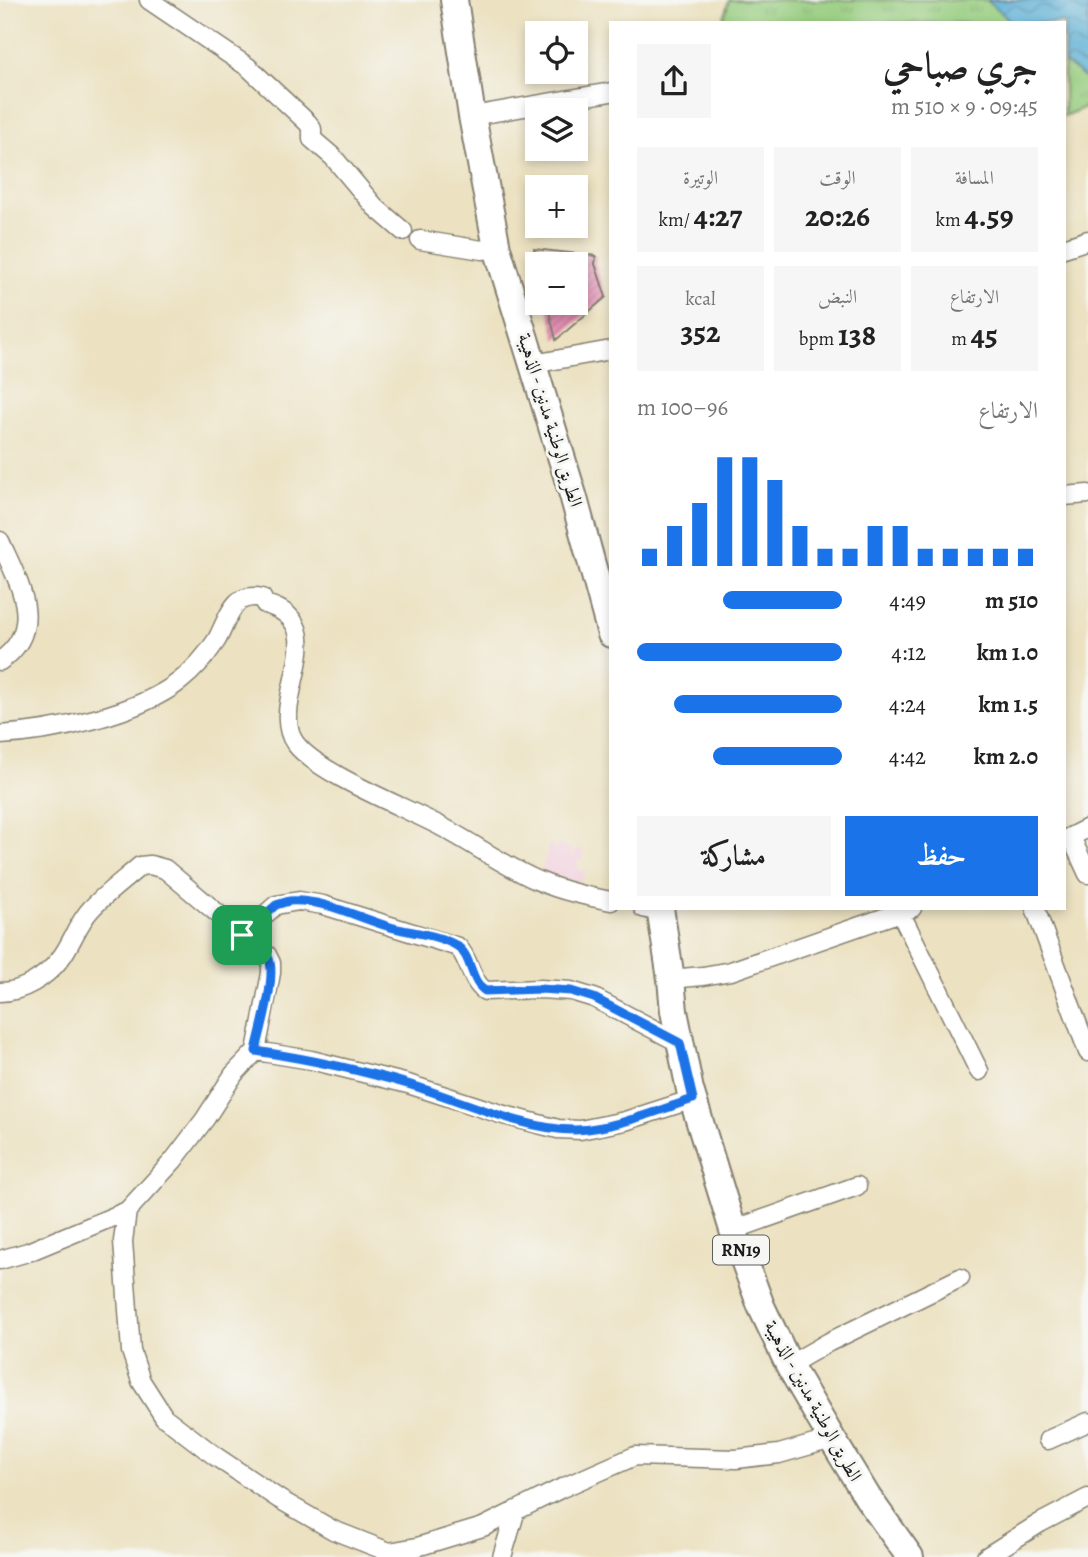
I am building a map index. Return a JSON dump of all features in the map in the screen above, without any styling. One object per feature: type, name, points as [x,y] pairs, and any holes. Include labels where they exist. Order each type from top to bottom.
[{"type":"main road","name":"الطريق الوطنية مدنين - الذهيبة","points":[[454,0],[497,248],[573,495],[609,623]]},
{"type":"main road","name":"الطريق الوطنية مدنين - الذهيبة","points":[[654,910],[671,979],[680,1043],[693,1099],[733,1230],[761,1306],[789,1365],[832,1439],[910,1557]]},
{"type":"street","points":[[149,0],[248,67],[308,123],[312,129],[312,139],[333,158],[375,207],[403,231]]},
{"type":"street","points":[[472,116],[609,92]]},
{"type":"street","points":[[420,240],[482,250],[497,248]]},
{"type":"street","points":[[1066,247],[1088,240]]},
{"type":"street","points":[[533,364],[609,350]]},
{"type":"street","points":[[1066,496],[1088,494]]},
{"type":"street","points":[[0,541],[24,593],[26,620],[15,646],[0,661]]},
{"type":"street","points":[[0,736],[52,728],[111,714],[138,706],[162,693],[201,662],[216,641],[234,606],[243,599],[258,596],[264,604],[277,607],[294,621],[299,637],[289,730],[293,740],[305,754],[327,769],[441,826],[538,880],[571,892],[609,901]]},
{"type":"street","points":[[1088,828],[1067,839],[1088,874]]},
{"type":"street","points":[[0,992],[33,984],[48,972],[60,959],[81,921],[92,908],[140,866],[150,865],[165,869],[267,955],[271,963],[256,1051],[234,1074],[173,1161],[128,1210],[0,1260]]},
{"type":"street","points":[[242,935],[276,905],[299,901],[323,905],[458,947],[477,983],[485,991],[571,991],[594,998],[680,1043]]},
{"type":"street","points":[[1036,910],[1088,1052]]},
{"type":"street","points":[[671,979],[731,971],[907,911],[979,1071]]},
{"type":"street","points":[[256,1051],[311,1060],[408,1084],[504,1115],[558,1129],[580,1130],[625,1121],[693,1099]]},
{"type":"street","points":[[733,1230],[858,1186]]},
{"type":"street","points":[[128,1210],[123,1241],[131,1351],[141,1381],[164,1417],[215,1456],[279,1499],[333,1530],[387,1555],[483,1527],[635,1456],[736,1459],[779,1454],[832,1439]]},
{"type":"street","points":[[789,1365],[828,1342],[960,1278]]},
{"type":"street","points":[[1048,1440],[1088,1422]]},
{"type":"street","points":[[986,1557],[1040,1523],[1088,1498]]},
{"type":"street","points":[[502,1557],[516,1510]]},
{"type":"shaded area","points":[[554,844],[553,852],[558,845],[572,849],[571,855],[574,856],[577,849],[584,850],[583,861],[578,860],[578,869],[586,872],[580,882],[550,875],[542,870],[549,845]]},
{"type":"green space","points":[[729,0],[987,0],[1011,21],[723,21]]},
{"type":"green space","points":[[1066,64],[1088,80],[1088,106],[1066,115]]},
{"type":"water","points":[[987,0],[1088,0],[1088,80],[1066,64],[1066,21],[1011,21]]},
{"type":"building","points":[[534,249],[561,252],[535,252]]},
{"type":"building","points":[[588,255],[596,256],[595,264],[606,297],[588,312]]},
{"type":"building","points":[[550,315],[585,315],[556,340]]},
{"type":"route","points":[[299,901],[323,905],[452,944],[463,952],[477,983],[485,991],[571,991],[594,998],[680,1043],[693,1099],[625,1121],[580,1130],[558,1129],[536,1125],[408,1084],[311,1060],[256,1051],[271,963],[267,955],[242,935],[276,905],[299,901]]}]
